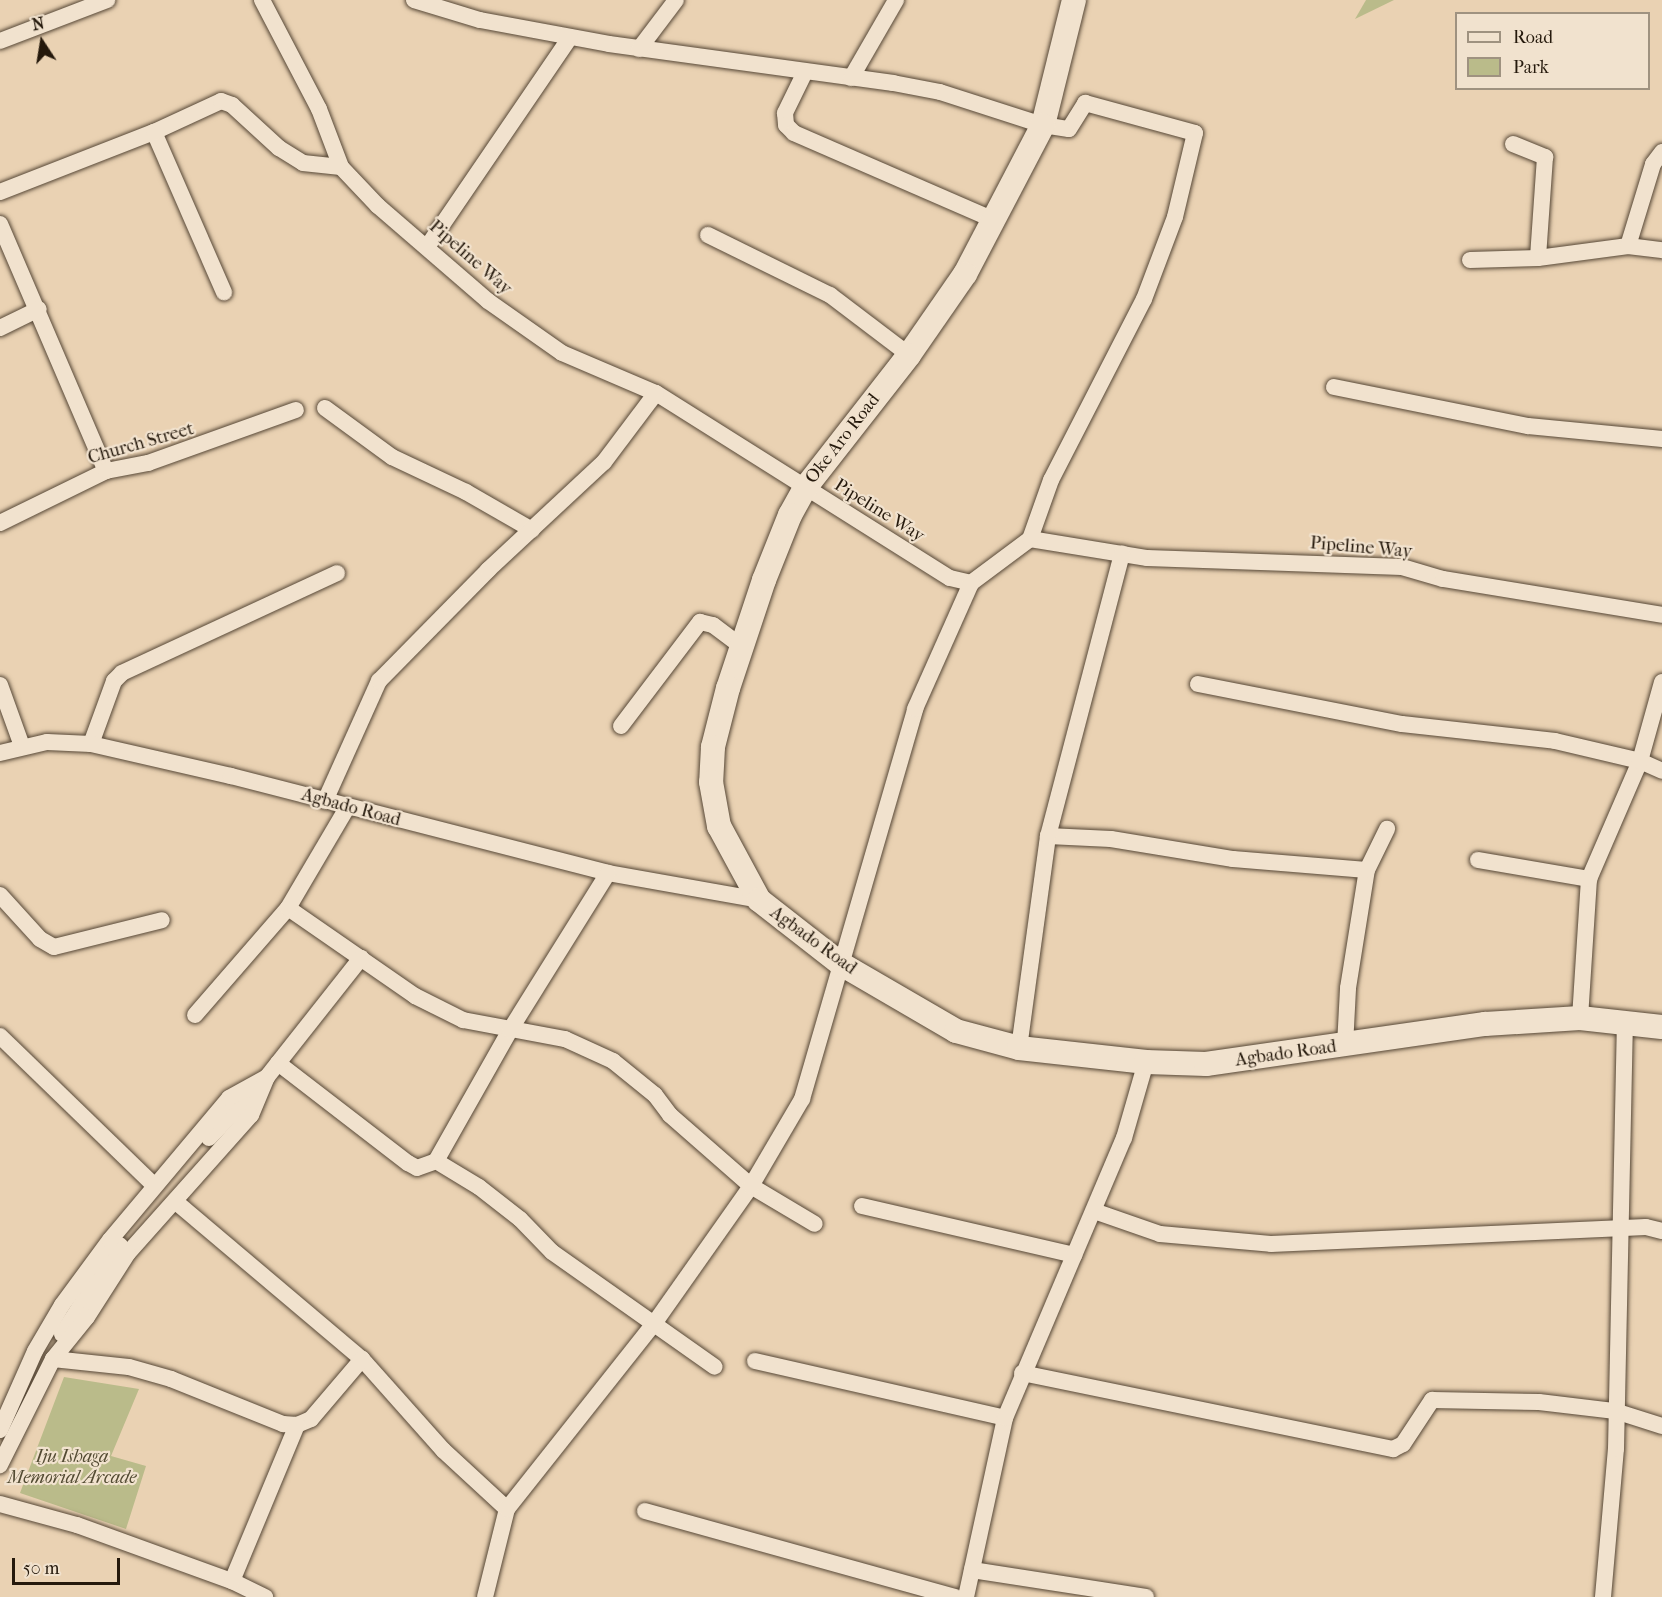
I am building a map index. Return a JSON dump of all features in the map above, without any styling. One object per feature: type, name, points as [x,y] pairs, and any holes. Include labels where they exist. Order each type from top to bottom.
[{"type":"main road","name":"Oke Aro Road","points":[[759,900],[719,826],[711,782],[713,747],[743,648],[789,515],[805,488],[909,354],[964,274],[1043,125],[1074,0]]},
{"type":"main road","name":"Agbado Road","points":[[759,900],[841,964],[967,1037],[1019,1047],[1146,1062],[1206,1064],[1345,1046],[1421,1031],[1580,1018],[1662,1027]]},
{"type":"street","name":"Pipeline Way","points":[[262,0],[315,101],[341,167],[488,302],[562,353],[656,393],[805,488],[873,527],[939,573],[971,583]]},
{"type":"street","points":[[414,0],[480,20],[570,37],[940,92],[1043,125],[1069,129],[1085,103],[1195,133],[1175,217],[1144,299],[1052,480],[1030,539],[971,583],[915,709],[802,1099],[751,1186],[653,1325],[507,1509],[485,1597]]},
{"type":"street","points":[[639,49],[676,0]]},
{"type":"street","points":[[851,78],[896,0]]},
{"type":"street","points":[[0,41],[97,2]]},
{"type":"street","points":[[427,247],[570,37]]},
{"type":"street","points":[[805,72],[785,113],[786,125],[794,133],[992,219]]},
{"type":"street","points":[[0,192],[154,132],[221,101],[232,105],[279,148],[303,163],[341,167]]},
{"type":"street","points":[[154,132],[224,292]]},
{"type":"street","points":[[1513,144],[1545,157],[1538,258]]},
{"type":"street","points":[[1628,246],[1653,164],[1662,152]]},
{"type":"street","points":[[0,224],[39,309],[106,471]]},
{"type":"street","points":[[708,236],[830,295],[909,354]]},
{"type":"street","points":[[1470,260],[1538,258],[1628,246],[1662,250]]},
{"type":"street","points":[[0,328],[39,309]]},
{"type":"street","points":[[1334,387],[1528,426],[1662,439]]},
{"type":"street","points":[[324,801],[363,709],[379,681],[604,462],[656,393]]},
{"type":"street","points":[[325,408],[392,457],[466,492],[532,530]]},
{"type":"street","name":"Church Street","points":[[0,523],[106,471],[148,463],[296,410]]},
{"type":"street","name":"Pipeline Way","points":[[1030,539],[1122,554],[1402,567],[1443,579],[1662,615]]},
{"type":"street","points":[[1019,1047],[1048,836],[1122,554]]},
{"type":"street","points":[[91,744],[114,681],[122,673],[337,573]]},
{"type":"street","points":[[621,726],[700,622],[713,625],[743,648]]},
{"type":"street","points":[[1580,1018],[1589,879],[1640,761],[1662,682]]},
{"type":"street","points":[[1198,684],[1402,724],[1555,741],[1640,761],[1662,771]]},
{"type":"street","points":[[0,685],[22,746]]},
{"type":"street","name":"Agbado Road","points":[[0,753],[22,746],[91,744],[608,873],[759,900]]},
{"type":"street","points":[[195,1015],[288,908],[347,808]]},
{"type":"street","points":[[1345,1046],[1348,988],[1366,870],[1387,829]]},
{"type":"street","points":[[1048,836],[1111,839],[1233,859],[1366,870]]},
{"type":"street","points":[[1478,860],[1589,879]]},
{"type":"street","points":[[278,1063],[417,1168],[436,1161],[510,1030],[608,873]]},
{"type":"street","points":[[0,895],[40,939],[54,947],[162,920]]},
{"type":"street","points":[[288,908],[416,996],[463,1020],[565,1039],[613,1061],[656,1095],[670,1115],[751,1186],[814,1224]]},
{"type":"street","points":[[0,1445],[63,1331],[112,1255],[198,1149],[267,1077],[361,958]]},
{"type":"street","points":[[1603,1597],[1612,1519],[1625,1022]]},
{"type":"street","points":[[0,1036],[154,1185]]},
{"type":"street","points":[[966,1597],[1005,1418],[1022,1373],[1124,1138],[1146,1062]]},
{"type":"street","points":[[0,1430],[35,1351],[62,1305],[154,1185],[229,1098],[267,1077]]},
{"type":"street","points":[[0,1465],[53,1359],[87,1317],[128,1253],[176,1202],[251,1115],[267,1077]]},
{"type":"street","points":[[436,1161],[479,1187],[552,1252],[715,1367]]},
{"type":"street","points":[[176,1202],[362,1359],[443,1450],[507,1509]]},
{"type":"street","points":[[862,1206],[1074,1255]]},
{"type":"street","points":[[1094,1211],[1160,1234],[1271,1244],[1621,1228],[1662,1231]]},
{"type":"street","points":[[53,1359],[129,1367],[171,1379],[283,1424],[297,1425],[310,1419],[362,1359]]},
{"type":"street","points":[[755,1361],[1005,1418]]},
{"type":"street","points":[[1022,1373],[1393,1449],[1403,1444],[1432,1400],[1539,1402],[1615,1411],[1662,1426]]},
{"type":"street","points":[[232,1581],[297,1425]]},
{"type":"street","points":[[0,1504],[77,1524],[232,1581],[265,1597]]},
{"type":"street","points":[[645,1511],[955,1597]]},
{"type":"street","points":[[972,1570],[1146,1597]]},
{"type":"green space","points":[[1366,0],[1394,0],[1355,19]]},
{"type":"green space","name":"Iju Ishaga Memorial Arcade","points":[[64,1377],[139,1389],[111,1456],[146,1466],[126,1529],[20,1493]]}]
